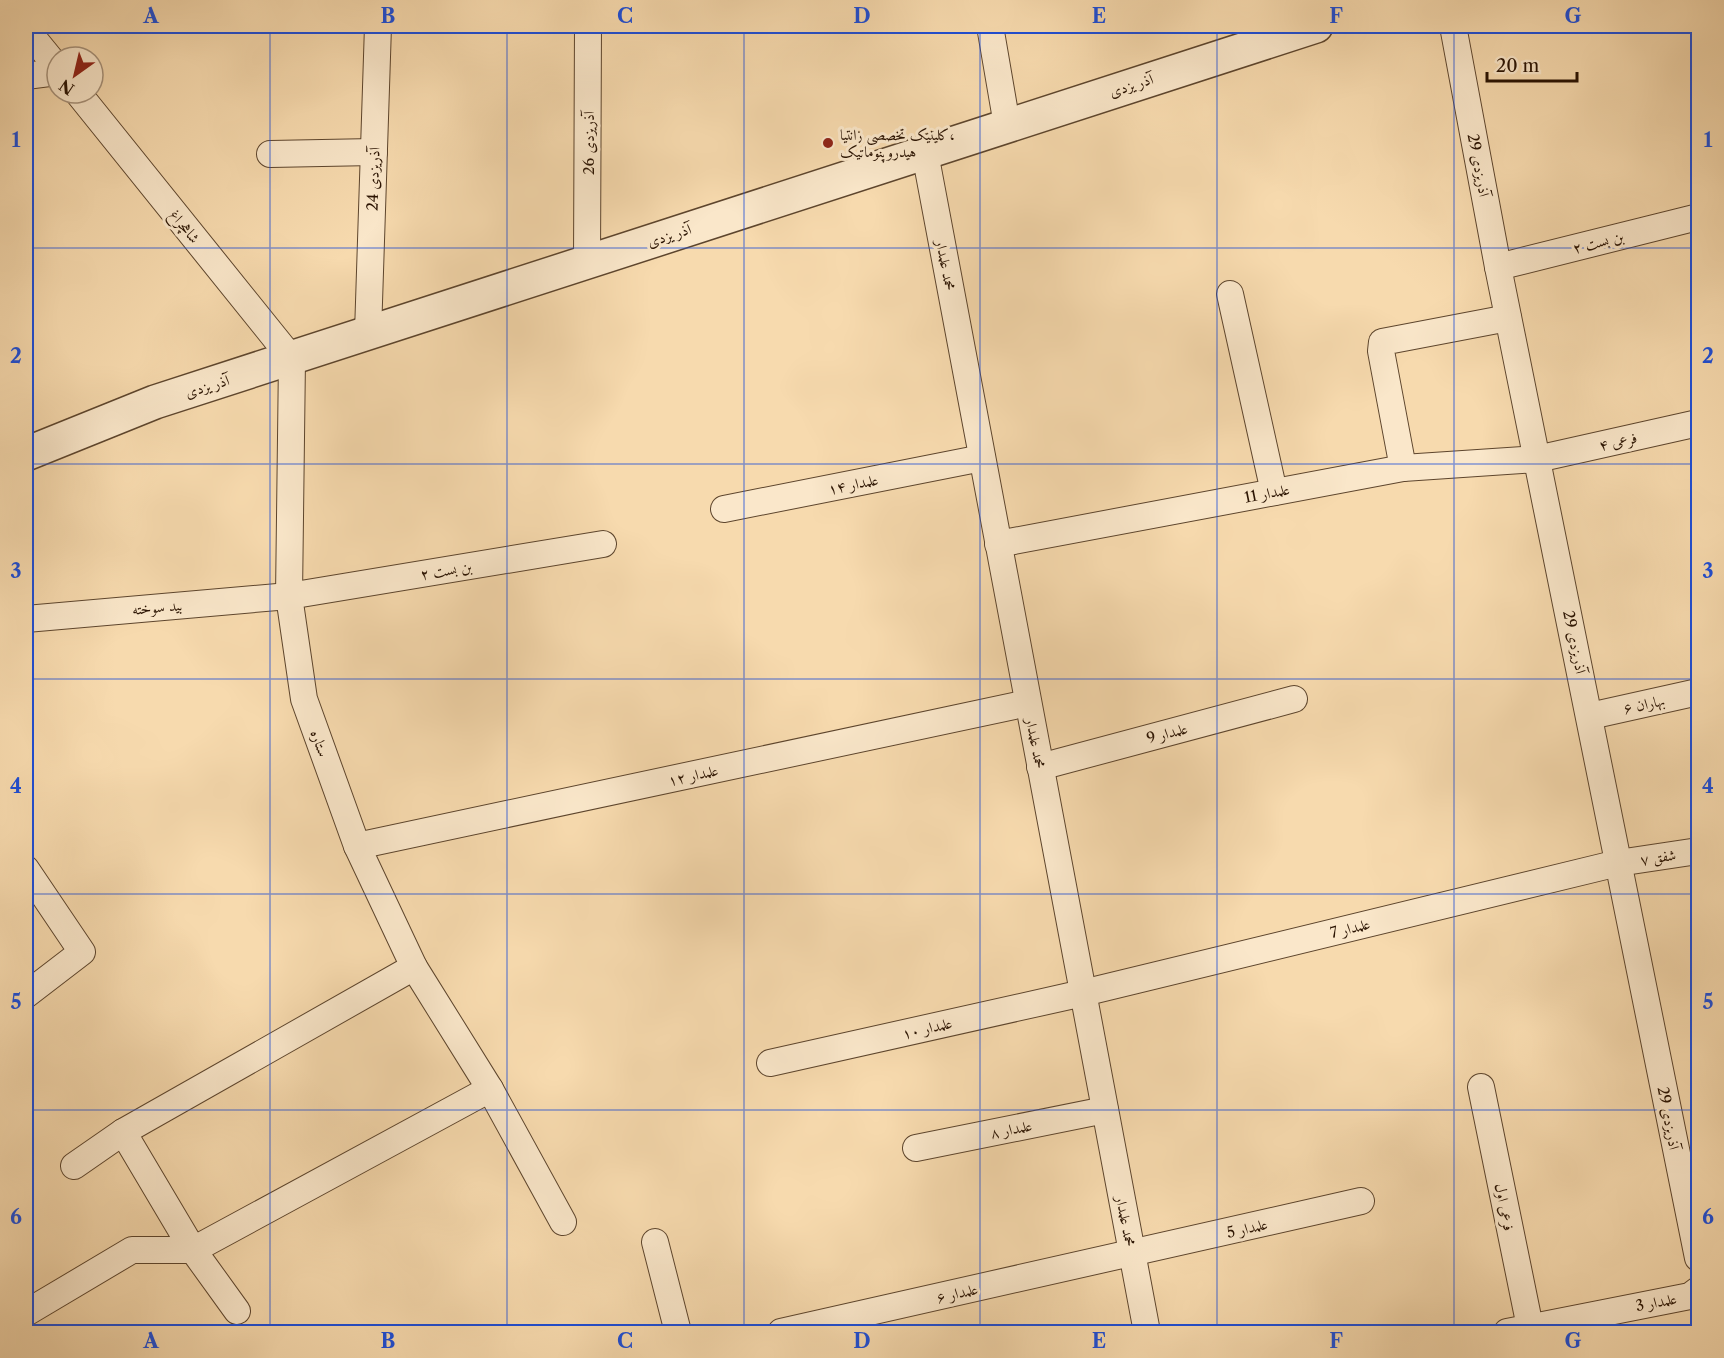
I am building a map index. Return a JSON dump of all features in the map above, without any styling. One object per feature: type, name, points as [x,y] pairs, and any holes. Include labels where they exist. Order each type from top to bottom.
[{"type":"street","name":"آذریزدی 24","points":[[368,333],[378,26]]},
{"type":"street","name":"آذریزدی 26","points":[[587,261],[588,26]]},
{"type":"street","points":[[990,26],[1007,125]]},
{"type":"street","name":"آذر یزدی","points":[[26,454],[155,402],[1316,26]]},
{"type":"street","name":"آذریزدی 29","points":[[1453,26],[1508,318],[1618,863],[1694,1211],[1698,1258]]},
{"type":"street","points":[[26,29],[45,52]]},
{"type":"street","points":[[26,76],[45,74]]},
{"type":"street","name":"شاهچراغ","points":[[88,105],[292,359]]},
{"type":"street","points":[[270,154],[374,152]]},
{"type":"street","name":"محمد علمدار","points":[[925,153],[1147,1332]]},
{"type":"street","name":"بن بست ۲","points":[[1498,267],[1698,217]]},
{"type":"street","points":[[1230,294],[1274,492]]},
{"type":"street","points":[[1403,468],[1380,351],[1382,342],[1508,318]]},
{"type":"street","name":"ستاره","points":[[292,359],[289,596],[304,699],[357,846],[414,967],[490,1089],[563,1222]]},
{"type":"street","name":"فرعی ۴","points":[[1537,459],[1698,423]]},
{"type":"street","name":"علمدار ۱۴","points":[[724,509],[982,458]]},
{"type":"street","name":"علمدار 11","points":[[998,544],[1403,468],[1537,459]]},
{"type":"street","name":"بن بست ۲","points":[[289,596],[603,544]]},
{"type":"street","name":"بید سوخته","points":[[26,619],[289,596]]},
{"type":"street","name":"بهاران ۶","points":[[1590,716],[1698,692]]},
{"type":"street","name":"علمدار 9","points":[[1040,767],[1294,699]]},
{"type":"street","name":"علمدار ۱۲","points":[[357,846],[1028,703]]},
{"type":"street","name":"شفق ۷","points":[[1618,863],[1698,851]]},
{"type":"street","name":"علمدار 7","points":[[1083,993],[1618,863]]},
{"type":"street","points":[[26,869],[82,952],[26,995]]},
{"type":"street","points":[[74,1166],[123,1132],[414,967]]},
{"type":"street","name":"علمدار ۱۰","points":[[770,1063],[1083,993]]},
{"type":"street","name":"فرعی اول","points":[[1481,1087],[1518,1330]]},
{"type":"street","points":[[26,1312],[132,1250],[193,1250],[490,1089]]},
{"type":"street","name":"علمدار ۸","points":[[916,1148],[1105,1110]]},
{"type":"street","points":[[123,1132],[193,1250],[237,1311]]},
{"type":"street","name":"علمدار 5","points":[[1133,1254],[1361,1201]]},
{"type":"street","points":[[655,1242],[678,1332]]},
{"type":"street","name":"علمدار ۶","points":[[781,1332],[1133,1254]]},
{"type":"street","name":"علمدار 3","points":[[1518,1330],[1592,1324],[1690,1296],[1698,1290]]},
{"type":"place","name":"کلینیک تخصصی زانتیا، هیدروپنوماتیک","points":[[828,143]]}]
